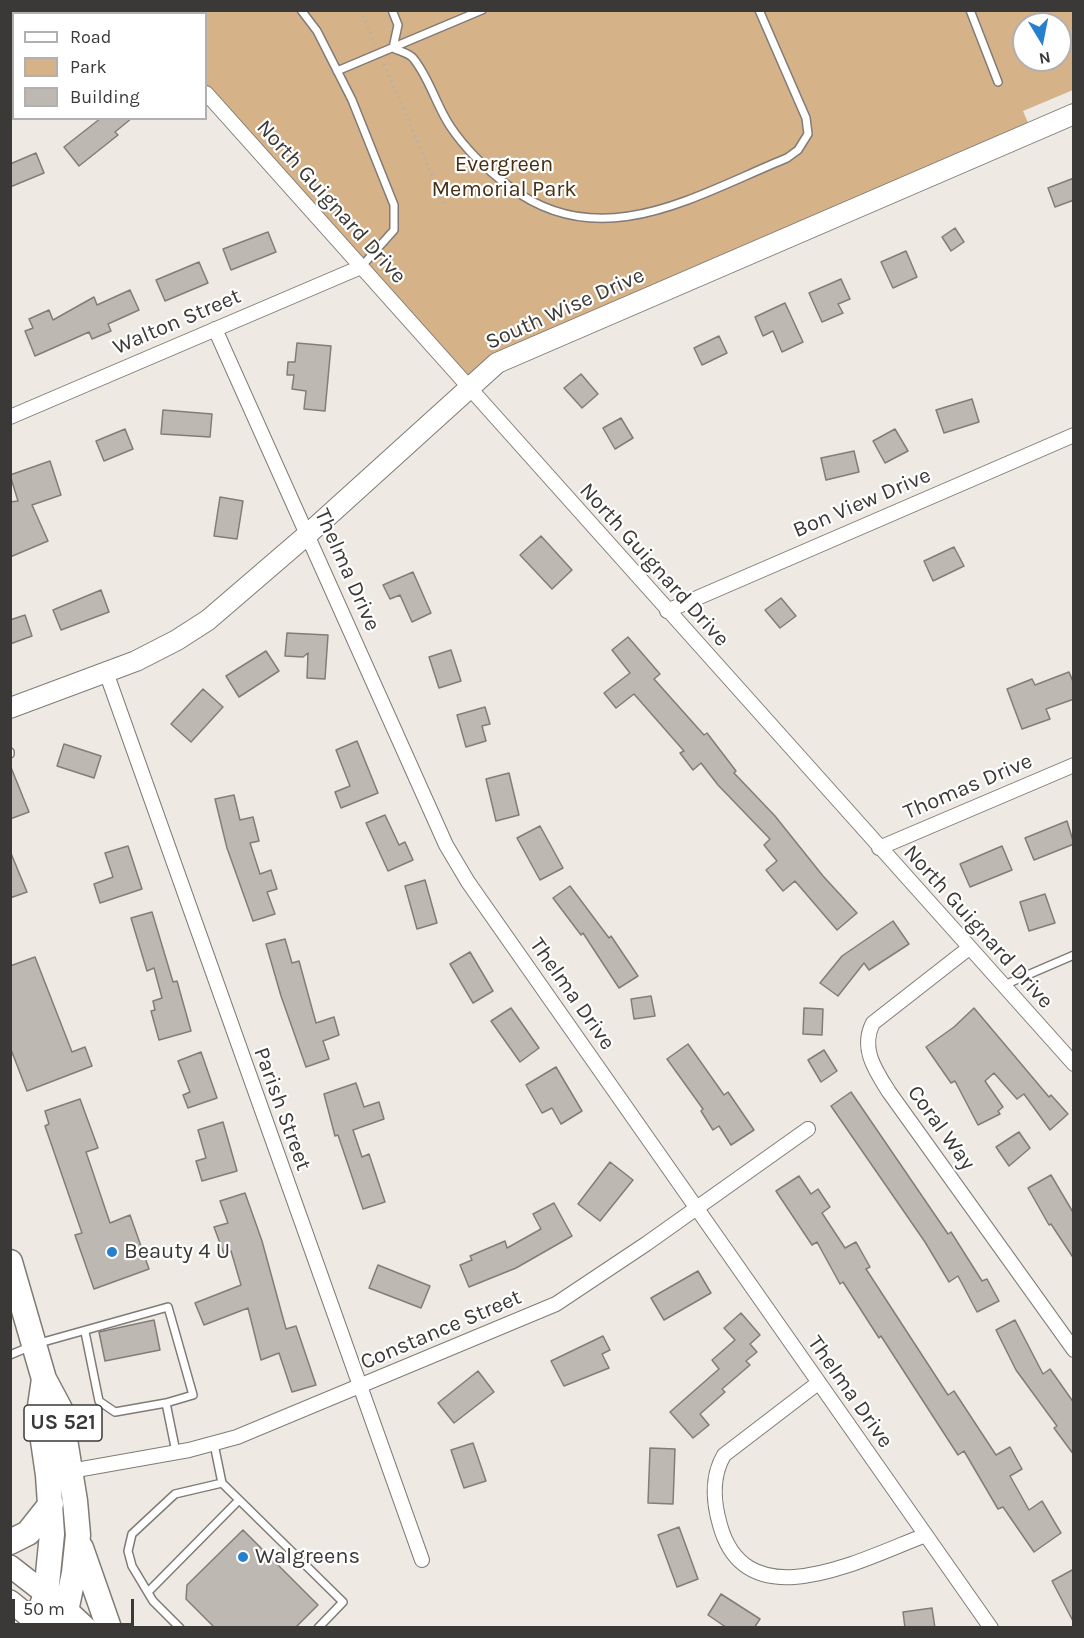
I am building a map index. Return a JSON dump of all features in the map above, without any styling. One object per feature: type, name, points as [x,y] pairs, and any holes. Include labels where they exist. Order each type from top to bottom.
[{"type":"highway","name":"US 521","points":[[10,1262],[17,1305],[36,1344],[44,1379],[39,1413],[109,1628]]},
{"type":"highway","name":"US 521","points":[[46,1594],[52,1534],[51,1504],[59,1473]]},
{"type":"highway","points":[[10,1542],[28,1533],[51,1504]]},
{"type":"highway","points":[[47,1623],[74,1573],[78,1535]]},
{"type":"highway","points":[[46,1594],[47,1623]]},
{"type":"highway","points":[[47,1623],[84,1628]]},
{"type":"main road","name":"South Wise Drive","points":[[10,708],[136,661],[177,640],[208,620],[308,534],[497,363],[1074,114]]},
{"type":"main road","points":[[10,1566],[46,1594]]},
{"type":"main road","points":[[10,1601],[47,1623]]},
{"type":"street","name":"North Guignard Drive","points":[[207,94],[1074,1064]]},
{"type":"street","name":"Walton Street","points":[[10,417],[361,267]]},
{"type":"street","name":"Thelma Drive","points":[[215,329],[446,845],[468,882],[695,1209],[991,1628]]},
{"type":"street","name":"Bon View Drive","points":[[667,611],[1074,435]]},
{"type":"street","name":"Parish Street","points":[[106,672],[422,1560]]},
{"type":"street","name":"Thomas Drive","points":[[879,848],[1074,765]]},
{"type":"street","name":"Coral Way","points":[[969,948],[873,1023],[868,1034],[870,1058],[889,1092],[1074,1350]]},
{"type":"street","name":"Constance Street","points":[[59,1473],[176,1452],[237,1437],[556,1304],[808,1129]]},
{"type":"street","points":[[818,1383],[724,1455],[716,1468],[714,1484],[717,1513],[723,1535],[732,1551],[760,1573],[777,1579],[794,1579],[816,1576],[926,1535]]},
{"type":"lane","points":[[301,10],[317,31],[352,100],[394,205],[394,230],[361,267]]},
{"type":"lane","points":[[392,10],[398,26],[393,48]]},
{"type":"lane","points":[[337,71],[482,10]]},
{"type":"lane","points":[[393,48],[412,56],[451,126],[486,169],[531,203],[570,217],[603,220],[666,208],[787,158],[798,150],[808,134],[806,118],[759,10]]},
{"type":"lane","points":[[970,10],[998,82]]},
{"type":"lane","points":[[1002,986],[1074,955]]},
{"type":"lane","points":[[10,1355],[36,1344],[168,1307],[193,1395],[115,1413],[99,1401],[85,1332]]},
{"type":"lane","points":[[166,1403],[176,1452]]},
{"type":"lane","points":[[214,1444],[222,1483],[343,1602],[318,1628]]},
{"type":"lane","points":[[180,1628],[153,1601],[132,1566],[128,1551],[132,1534],[175,1494],[222,1483]]},
{"type":"lane","points":[[148,1592],[239,1500]]},
{"type":"path","points":[[361,10],[444,203]]},
{"type":"green space","name":"Evergreen Memorial Park","points":[[132,11],[1073,11],[1073,90],[1023,111],[1032,132],[497,363],[468,388],[207,94],[207,12]]},
{"type":"building","points":[[98,120],[130,120],[115,132],[118,135],[79,166],[64,147]]},
{"type":"building","points":[[36,153],[44,173],[10,187],[10,164]]},
{"type":"building","points":[[1074,178],[1074,200],[1055,207],[1048,188]]},
{"type":"building","points":[[955,228],[964,242],[951,251],[942,237]]},
{"type":"building","points":[[268,232],[276,252],[231,270],[223,249]]},
{"type":"building","points":[[906,251],[917,277],[893,288],[881,262]]},
{"type":"building","points":[[199,262],[208,283],[165,301],[156,280]]},
{"type":"building","points":[[841,279],[850,299],[838,304],[843,313],[822,322],[809,293]]},
{"type":"building","points":[[130,290],[139,310],[108,324],[111,331],[92,339],[89,332],[35,356],[25,331],[33,328],[29,319],[49,310],[53,320],[94,297],[97,305]]},
{"type":"building","points":[[785,303],[803,342],[782,352],[773,331],[763,336],[755,317]]},
{"type":"building","points":[[719,336],[727,353],[702,365],[694,348]]},
{"type":"building","points":[[297,343],[331,346],[325,411],[304,409],[306,391],[292,389],[294,375],[287,375],[288,362],[295,362]]},
{"type":"building","points":[[581,374],[598,394],[582,408],[564,388]]},
{"type":"building","points":[[972,399],[979,422],[944,433],[936,410]]},
{"type":"building","points":[[163,410],[212,414],[210,437],[161,434]]},
{"type":"building","points":[[621,418],[633,438],[615,449],[603,428]]},
{"type":"building","points":[[125,429],[133,449],[104,461],[96,441]]},
{"type":"building","points":[[895,429],[908,451],[885,463],[873,441]]},
{"type":"building","points":[[854,451],[859,472],[826,480],[821,458]]},
{"type":"building","points":[[50,461],[61,495],[32,505],[48,541],[10,557],[10,502],[18,501],[10,475]]},
{"type":"building","points":[[220,497],[243,501],[237,539],[214,536]]},
{"type":"building","points":[[541,536],[572,570],[552,589],[520,555]]},
{"type":"building","points":[[954,547],[964,566],[933,581],[924,561]]},
{"type":"building","points":[[413,572],[431,613],[412,622],[400,595],[390,599],[383,585]]},
{"type":"building","points":[[101,590],[109,612],[61,630],[53,610]]},
{"type":"building","points":[[781,598],[796,616],[780,628],[765,610]]},
{"type":"building","points":[[25,615],[32,636],[10,644],[10,620]]},
{"type":"building","points":[[287,633],[328,635],[325,679],[307,678],[308,653],[303,657],[285,656]]},
{"type":"building","points":[[628,637],[660,674],[654,679],[704,735],[707,733],[736,771],[734,773],[775,816],[823,876],[857,913],[837,930],[795,881],[783,891],[766,870],[777,861],[764,845],[770,839],[718,785],[701,763],[693,770],[680,753],[684,751],[634,694],[616,708],[604,693],[630,673],[612,650]]},
{"type":"building","points":[[451,650],[461,681],[439,688],[429,657]]},
{"type":"building","points":[[266,651],[279,671],[239,697],[226,676]]},
{"type":"building","points":[[1069,672],[1074,684],[1074,699],[1046,709],[1050,719],[1022,729],[1007,689],[1032,679],[1035,685]]},
{"type":"building","points":[[203,689],[223,707],[191,742],[171,724]]},
{"type":"building","points":[[485,707],[490,724],[482,726],[486,741],[466,747],[457,715]]},
{"type":"building","points":[[357,741],[378,793],[341,808],[335,792],[350,786],[336,750]]},
{"type":"building","points":[[64,744],[101,756],[94,778],[57,766]]},
{"type":"building","points":[[10,765],[29,812],[10,819]]},
{"type":"building","points":[[509,773],[519,815],[496,821],[486,779]]},
{"type":"building","points":[[234,795],[240,820],[253,817],[259,841],[250,843],[260,874],[271,870],[277,889],[267,892],[275,914],[253,921],[227,848],[215,799]]},
{"type":"building","points":[[385,815],[399,845],[405,842],[413,860],[388,871],[366,823]]},
{"type":"building","points":[[1067,821],[1074,844],[1034,860],[1025,838]]},
{"type":"building","points":[[540,826],[563,868],[540,880],[517,838]]},
{"type":"building","points":[[128,846],[142,889],[100,903],[94,884],[113,877],[105,853]]},
{"type":"building","points":[[1002,846],[1012,870],[970,887],[960,864]]},
{"type":"building","points":[[10,851],[27,892],[10,898]]},
{"type":"building","points":[[425,880],[437,923],[417,929],[405,886]]},
{"type":"building","points":[[570,886],[609,938],[611,936],[638,976],[619,988],[583,933],[581,935],[553,898]]},
{"type":"building","points":[[1045,894],[1055,923],[1029,931],[1020,902]]},
{"type":"building","points":[[152,912],[173,982],[177,981],[191,1031],[159,1040],[151,1011],[155,1010],[153,1001],[162,998],[154,968],[147,971],[131,918]]},
{"type":"building","points":[[893,921],[909,944],[869,970],[864,963],[838,996],[820,983],[842,956]]},
{"type":"building","points":[[285,939],[292,963],[299,961],[316,1023],[334,1017],[339,1035],[323,1041],[329,1059],[306,1067],[281,996],[266,944]]},
{"type":"building","points":[[470,952],[493,991],[473,1003],[450,964]]},
{"type":"building","points":[[35,957],[72,1052],[85,1047],[92,1066],[27,1091],[10,1047],[10,966]]},
{"type":"building","points":[[651,996],[655,1016],[634,1019],[631,999]]},
{"type":"building","points":[[511,1008],[539,1048],[520,1062],[491,1021]]},
{"type":"building","points":[[804,1008],[823,1009],[822,1035],[803,1034]]},
{"type":"building","points":[[974,1008],[1049,1097],[1051,1095],[1068,1114],[1050,1130],[1024,1094],[1017,1099],[994,1073],[985,1081],[1003,1107],[998,1111],[1000,1114],[978,1125],[955,1081],[951,1083],[926,1047],[954,1027]]},
{"type":"building","points":[[688,1044],[724,1095],[728,1092],[754,1130],[731,1145],[719,1126],[713,1130],[701,1111],[703,1109],[667,1059]]},
{"type":"building","points":[[824,1050],[837,1071],[821,1082],[808,1060]]},
{"type":"building","points":[[201,1052],[217,1098],[188,1108],[183,1095],[190,1092],[178,1061]]},
{"type":"building","points":[[556,1067],[582,1111],[561,1124],[552,1108],[542,1113],[526,1085]]},
{"type":"building","points":[[356,1083],[364,1107],[379,1102],[384,1119],[353,1130],[362,1157],[369,1154],[385,1202],[363,1209],[338,1135],[335,1136],[324,1094]]},
{"type":"building","points":[[851,1092],[948,1234],[951,1232],[982,1281],[987,1279],[999,1301],[977,1312],[958,1276],[949,1282],[925,1242],[831,1106]]},
{"type":"building","points":[[80,1099],[98,1148],[86,1152],[110,1223],[130,1215],[149,1269],[94,1289],[75,1235],[82,1233],[45,1126],[49,1124],[45,1111]]},
{"type":"building","points":[[223,1122],[237,1171],[202,1181],[196,1161],[206,1158],[198,1130]]},
{"type":"building","points":[[1019,1132],[1030,1148],[1009,1166],[996,1147]]},
{"type":"building","points":[[610,1162],[633,1180],[600,1221],[578,1204]]},
{"type":"building","points":[[1051,1175],[1074,1214],[1074,1259],[1051,1224],[1049,1225],[1028,1188]]},
{"type":"building","points":[[799,1176],[811,1194],[818,1189],[830,1207],[822,1213],[845,1248],[856,1242],[870,1267],[866,1269],[948,1395],[954,1391],[996,1455],[1010,1447],[1022,1469],[1010,1476],[1029,1510],[1042,1501],[1061,1533],[1034,1552],[1003,1507],[998,1509],[964,1451],[958,1455],[881,1336],[879,1338],[843,1282],[840,1284],[817,1242],[812,1245],[776,1191]]},
{"type":"building","points":[[245,1193],[262,1241],[286,1329],[296,1326],[316,1385],[292,1392],[279,1353],[261,1360],[248,1308],[204,1325],[195,1303],[241,1285],[231,1251],[224,1254],[214,1227],[228,1223],[220,1201]]},
{"type":"building","points":[[554,1203],[572,1236],[516,1268],[469,1287],[460,1265],[472,1260],[470,1256],[505,1241],[507,1248],[541,1229],[533,1214]]},
{"type":"building","points":[[378,1265],[430,1286],[421,1308],[369,1288]]},
{"type":"building","points":[[698,1271],[711,1293],[664,1320],[651,1298]]},
{"type":"building","points":[[741,1313],[760,1335],[750,1344],[757,1352],[746,1361],[750,1365],[722,1389],[725,1392],[700,1414],[709,1425],[693,1438],[670,1412],[719,1369],[712,1360],[735,1340],[724,1328]]},
{"type":"building","points":[[154,1320],[160,1350],[105,1361],[99,1332]]},
{"type":"building","points":[[1015,1320],[1043,1374],[1050,1369],[1074,1403],[1074,1455],[1054,1428],[1057,1426],[1016,1370],[996,1330]]},
{"type":"building","points":[[603,1336],[610,1350],[602,1354],[609,1368],[564,1386],[551,1361]]},
{"type":"building","points":[[478,1371],[494,1392],[454,1423],[438,1403]]},
{"type":"building","points":[[473,1443],[486,1481],[464,1488],[451,1450]]},
{"type":"building","points":[[650,1448],[675,1449],[673,1504],[648,1503]]},
{"type":"building","points":[[679,1527],[698,1579],[677,1587],[658,1535]]},
{"type":"building","name":"Walgreens","points":[[243,1530],[318,1605],[295,1628],[215,1628],[186,1599],[187,1585]]},
{"type":"building","points":[[1074,1569],[1074,1623],[1052,1581]]},
{"type":"building","points":[[721,1594],[760,1619],[754,1628],[727,1628],[708,1615]]},
{"type":"building","points":[[932,1608],[935,1628],[905,1628],[903,1612]]},
{"type":"place","name":"Beauty 4 U","points":[[112,1252]]},
{"type":"place","name":"Walgreens","points":[[243,1557]]}]
